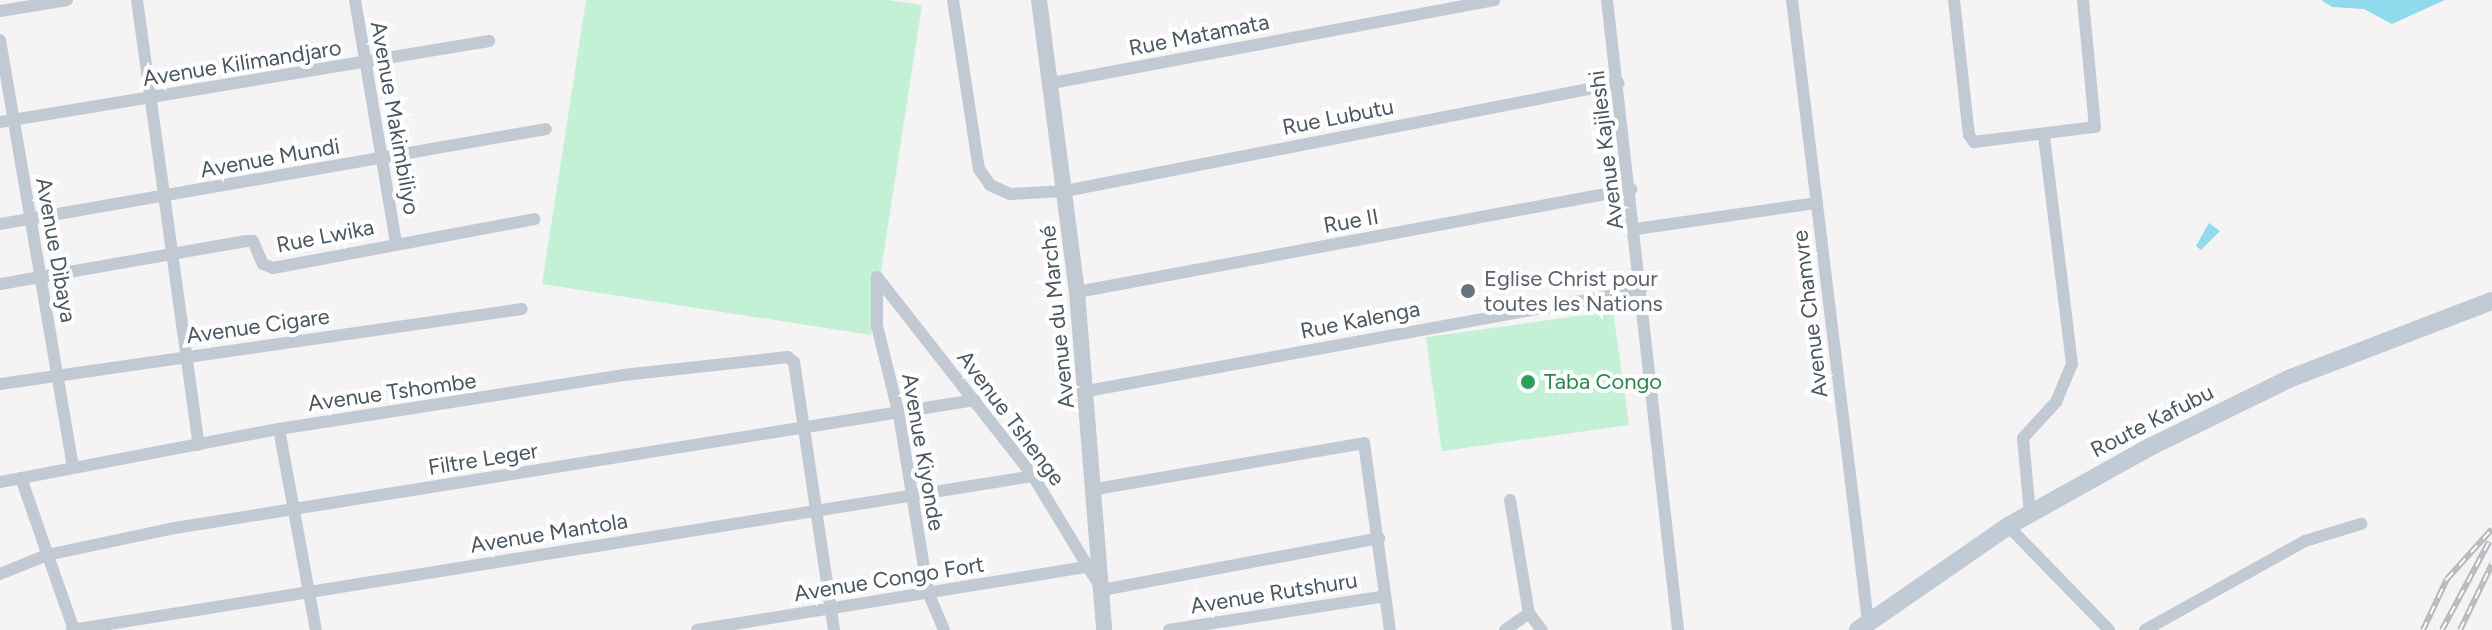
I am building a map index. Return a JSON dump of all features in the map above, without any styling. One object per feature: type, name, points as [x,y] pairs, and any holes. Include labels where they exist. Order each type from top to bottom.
[{"type":"main road","name":"Route Kafubu","points":[[1863,626],[2008,526],[2291,378],[2492,301]]},
{"type":"street","points":[[0,11],[67,0]]},
{"type":"street","points":[[137,0],[161,198],[199,445]]},
{"type":"street","name":"Avenue Makimbiliyo","points":[[355,0],[396,243]]},
{"type":"street","name":"Rue Lubutu","points":[[953,0],[983,178],[1010,194],[1065,191],[1619,83]]},
{"type":"street","name":"Avenue du Marché","points":[[1039,0],[1077,292],[1096,489],[1104,630]]},
{"type":"street","name":"Rue Matamata","points":[[1052,83],[1494,0]]},
{"type":"street","name":"Avenue Kajileshi","points":[[1607,0],[1632,189],[1678,630]]},
{"type":"street","name":"Avenue Chamvre","points":[[1792,0],[1863,626]]},
{"type":"street","points":[[1954,0],[1970,139],[2044,136],[2096,123],[2083,0]]},
{"type":"street","name":"Avenue Dibaya","points":[[0,40],[6,121],[30,217],[73,468]]},
{"type":"street","name":"Avenue Kilimandjaro","points":[[6,121],[489,41]]},
{"type":"street","name":"Avenue Mundi","points":[[0,224],[546,129]]},
{"type":"street","points":[[2030,514],[2023,438],[2056,402],[2072,369],[2044,136]]},
{"type":"street","name":"Rue II","points":[[1077,292],[1632,189]]},
{"type":"street","points":[[1636,229],[1817,203]]},
{"type":"street","name":"Rue Lwika","points":[[0,284],[253,241],[263,264],[273,268],[534,219]]},
{"type":"street","name":"Avenue Tshenge","points":[[877,277],[1033,476],[1102,590]]},
{"type":"street","name":"Avenue Kiyonde","points":[[877,277],[877,326],[899,415],[928,592],[944,630]]},
{"type":"street","name":"Rue Kalenga","points":[[1087,391],[1641,290]]},
{"type":"street","name":"Avenue Cigare","points":[[0,384],[522,309]]},
{"type":"street","name":"Avenue Tshombe","points":[[0,482],[279,429],[623,375],[792,358],[802,427]]},
{"type":"street","name":"Filtre Leger","points":[[0,574],[47,555],[294,508],[802,427],[899,415],[975,400]]},
{"type":"street","points":[[802,427],[834,630]]},
{"type":"street","points":[[279,429],[316,630]]},
{"type":"street","points":[[1096,489],[1364,443],[1390,630]]},
{"type":"street","name":"Avenue Mantola","points":[[73,630],[309,590],[912,498],[1033,476]]},
{"type":"street","points":[[21,478],[73,630]]},
{"type":"street","points":[[1510,500],[1529,613],[1542,630]]},
{"type":"street","points":[[2145,630],[2305,541],[2361,524]]},
{"type":"street","points":[[2008,526],[2109,630]]},
{"type":"street","points":[[1102,590],[1379,538]]},
{"type":"street","name":"Avenue Congo Fort","points":[[697,630],[1088,567]]},
{"type":"street","name":"Avenue Rutshuru","points":[[1169,630],[1385,596]]},
{"type":"street","points":[[1505,630],[1529,613]]},
{"type":"green space","points":[[586,0],[888,0],[922,5],[871,335],[542,284]]},
{"type":"green space","name":"Taba Congo","points":[[1613,311],[1629,425],[1442,451],[1426,337]]},
{"type":"water","points":[[2321,0],[2445,0],[2392,24],[2364,9],[2332,7]]},
{"type":"water","points":[[2209,223],[2220,231],[2201,250],[2196,246]]},
{"type":"railway","points":[[2423,630],[2447,579],[2492,529]]},
{"type":"railway","points":[[2442,630],[2489,542]]},
{"type":"railway","points":[[2460,630],[2492,564]]},
{"type":"place","name":"Eglise Christ pour toutes les Nations","points":[[1468,291]]},
{"type":"place","name":"Taba Congo","points":[[1528,382]]}]
